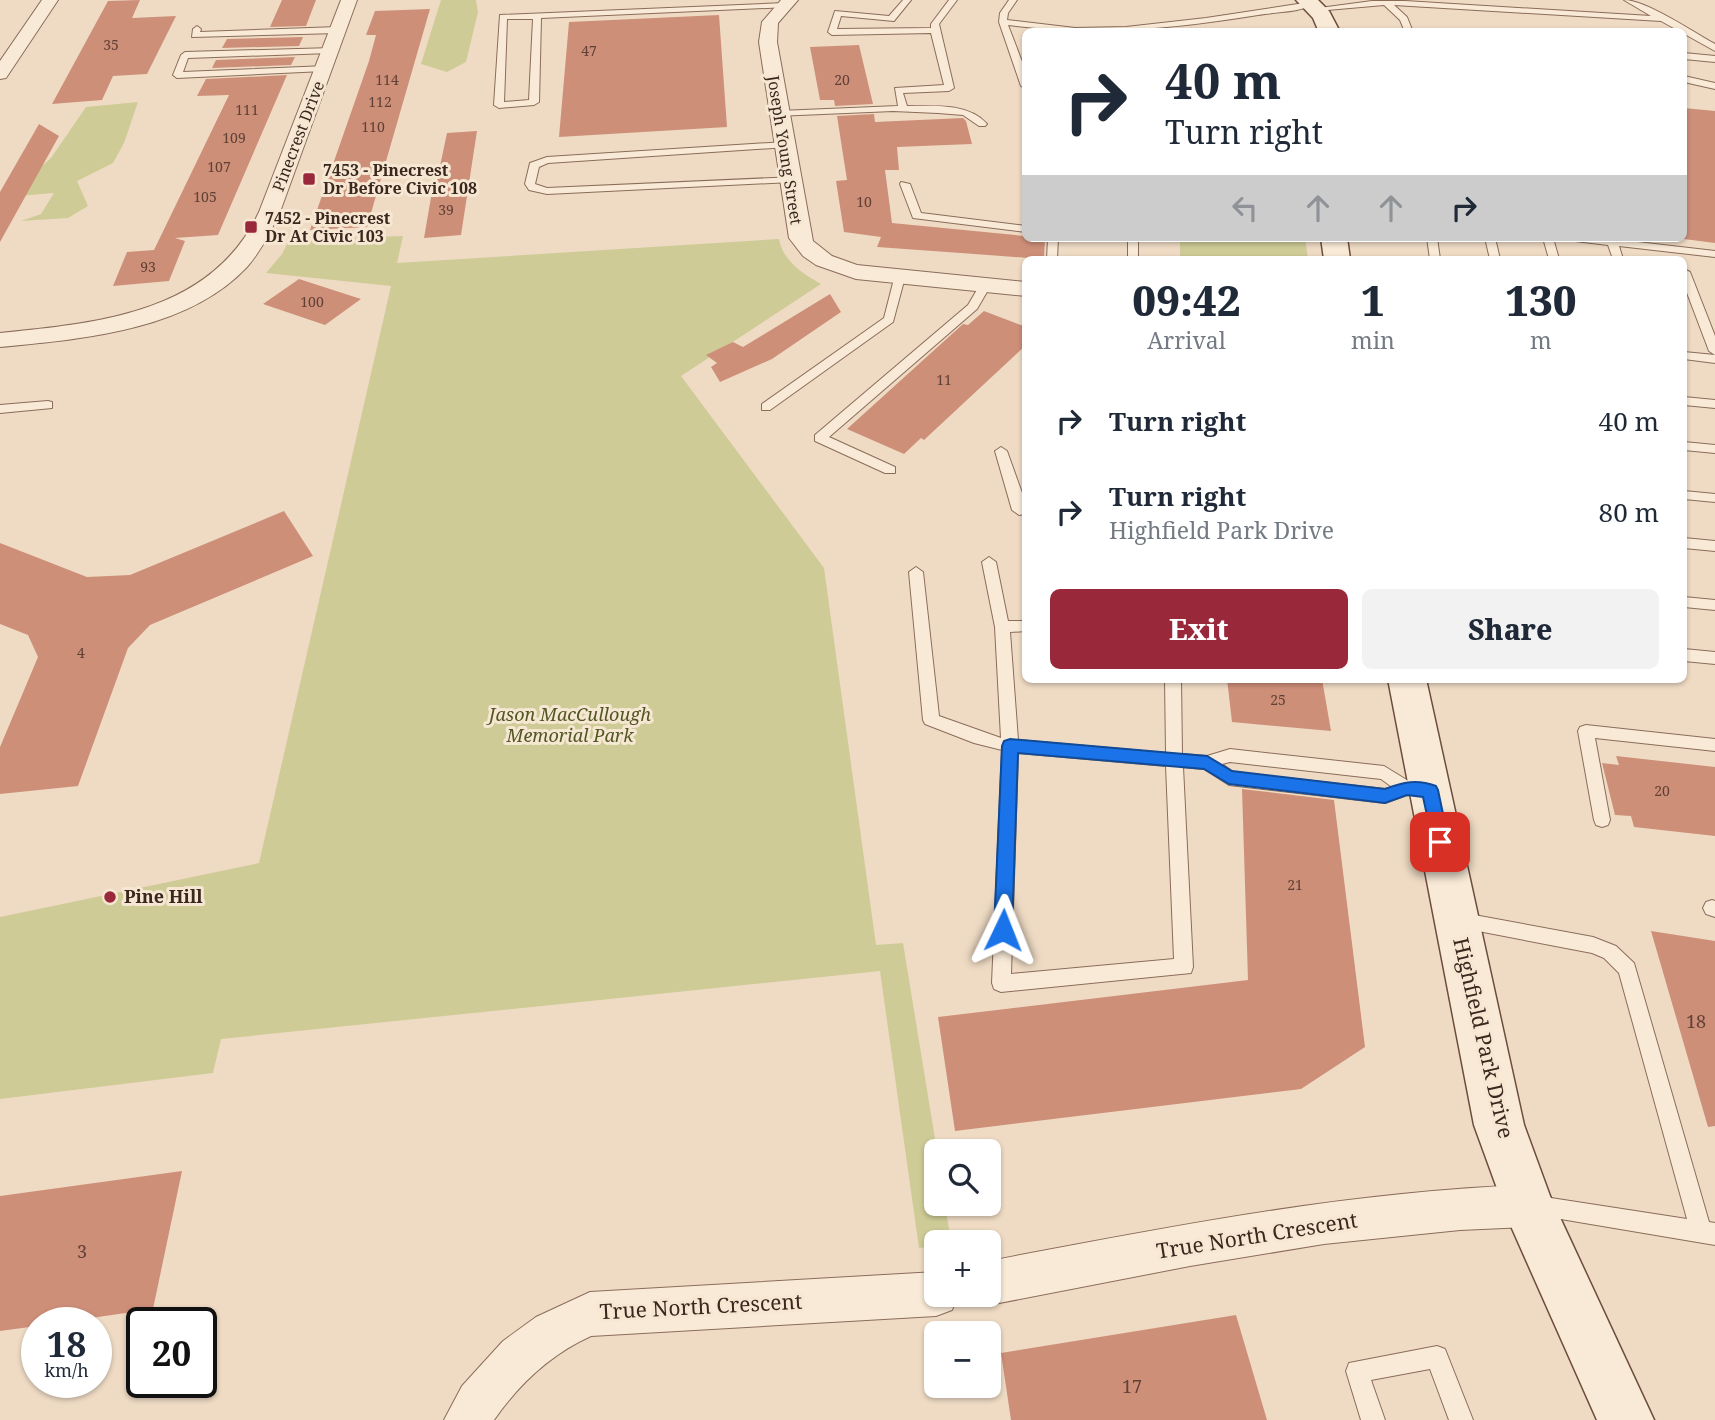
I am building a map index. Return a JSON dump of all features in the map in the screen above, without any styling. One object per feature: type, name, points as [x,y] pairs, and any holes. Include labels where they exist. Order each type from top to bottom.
[{"type":"street","points":[[2,70],[50,0]]},
{"type":"street","name":"Pinecrest Drive","points":[[0,340],[60,335],[117,324],[169,306],[215,283],[238,262],[263,228],[349,0]]},
{"type":"street","name":"Joseph Young Street","points":[[787,2],[770,22],[768,42],[800,238],[811,253],[843,269],[1022,289]]},
{"type":"street","points":[[1311,4],[1329,28]]},
{"type":"street","name":"Highfield Park Drive","points":[[1407,683],[1418,789],[1456,920],[1499,1125],[1528,1206],[1626,1420]]},
{"type":"street","name":"True North Crescent","points":[[1001,1281],[1262,1231],[1465,1207],[1528,1206]]},
{"type":"street","name":"True North Crescent","points":[[467,1420],[491,1385],[518,1355],[565,1324],[590,1314],[924,1295]]},
{"type":"lane","points":[[888,29],[891,19],[907,0]]},
{"type":"lane","points":[[904,110],[898,90],[949,88],[935,24],[953,0]]},
{"type":"lane","points":[[1013,0],[1004,13],[1003,22],[1021,58]]},
{"type":"lane","points":[[1557,0],[1558,13]]},
{"type":"lane","points":[[1628,0],[1679,28]]},
{"type":"lane","points":[[537,16],[534,102],[499,104],[503,17],[787,2]]},
{"type":"lane","points":[[1386,3],[1404,19],[1407,28]]},
{"type":"lane","points":[[1157,28],[1311,4],[1513,5],[1558,13],[1663,19]]},
{"type":"lane","points":[[891,19],[838,13],[832,32],[935,30]]},
{"type":"lane","points":[[1003,22],[1046,28]]},
{"type":"lane","points":[[196,32],[331,50],[177,75],[196,32]]},
{"type":"lane","points":[[1687,32],[1715,48]]},
{"type":"lane","points":[[185,55],[331,50]]},
{"type":"lane","points":[[1687,56],[1715,58]]},
{"type":"lane","points":[[1687,71],[1715,76]]},
{"type":"lane","points":[[1687,80],[1715,86]]},
{"type":"lane","points":[[779,114],[904,110],[960,112],[975,116],[982,124]]},
{"type":"lane","points":[[785,145],[547,160],[534,165],[530,184],[533,188],[547,191],[790,179]]},
{"type":"lane","points":[[905,184],[917,216],[1022,229]]},
{"type":"lane","points":[[1612,242],[1676,254],[1715,254]]},
{"type":"lane","points":[[1612,242],[1617,256]]},
{"type":"lane","points":[[766,407],[889,320],[899,277]]},
{"type":"lane","points":[[1687,280],[1715,351]]},
{"type":"lane","points":[[890,470],[820,438],[973,307],[985,285]]},
{"type":"lane","points":[[1687,356],[1715,359]]},
{"type":"lane","points":[[1687,401],[1715,404]]},
{"type":"lane","points":[[0,409],[48,404]]},
{"type":"lane","points":[[1687,446],[1715,449]]},
{"type":"lane","points":[[1001,451],[1019,510],[1022,510]]},
{"type":"lane","points":[[1687,495],[1715,498]]},
{"type":"lane","points":[[1687,543],[1715,546]]},
{"type":"lane","points":[[989,562],[1002,627],[1010,746],[1001,983],[1184,967],[1173,683]]},
{"type":"lane","points":[[916,572],[931,720],[980,739],[1010,746],[1207,763],[1229,778],[1385,796],[1418,789]]},
{"type":"lane","points":[[1687,602],[1715,605]]},
{"type":"lane","points":[[1002,627],[1022,626]]},
{"type":"lane","points":[[1687,654],[1715,658]]},
{"type":"lane","points":[[1602,820],[1586,731],[1715,746]]},
{"type":"lane","points":[[1456,920],[1592,945],[1610,952],[1627,969],[1708,1233],[1528,1206]]},
{"type":"lane","points":[[1373,1420],[1357,1371],[1437,1357],[1461,1420]]},
{"type":"green space","points":[[441,0],[476,0],[478,12],[466,62],[447,72],[421,64]]},
{"type":"green space","points":[[138,102],[124,143],[113,163],[77,181],[88,206],[68,218],[21,221],[41,214],[54,193],[7,197],[51,158],[86,107]]},
{"type":"green space","name":"Jason MacCullough Memorial Park","points":[[403,236],[397,263],[779,239],[789,260],[821,284],[681,376],[824,568],[876,945],[903,943],[935,1139],[924,1139],[924,1216],[947,1216],[949,1230],[924,1230],[924,1247],[919,1248],[880,971],[221,1039],[213,1073],[0,1099],[0,917],[259,863],[391,286],[266,273],[282,254],[289,240]]},
{"type":"green space","points":[[1180,242],[1306,242],[1308,256],[1180,256]]},
{"type":"building","points":[[140,0],[132,18],[176,16],[147,74],[113,76],[102,100],[52,104],[108,1]]},
{"type":"building","points":[[282,0],[316,0],[306,26],[270,27]]},
{"type":"building","points":[[430,9],[367,227],[310,230],[369,61],[376,35],[366,35],[375,11]]},
{"type":"building","points":[[719,15],[727,127],[559,137],[569,22]]},
{"type":"building","points":[[303,37],[299,46],[222,48],[227,39]]},
{"type":"building","points":[[859,45],[873,104],[835,106],[834,100],[820,100],[810,47]]},
{"type":"building","points":[[295,57],[291,65],[212,68],[216,60]]},
{"type":"building","points":[[287,75],[218,235],[175,238],[185,241],[169,281],[113,286],[127,252],[154,250],[229,95],[197,96],[206,79]]},
{"type":"building","points":[[1687,108],[1715,111],[1715,243],[1687,239]]},
{"type":"building","points":[[874,114],[875,122],[963,118],[972,144],[897,147],[899,170],[885,170],[892,223],[1022,236],[1022,242],[1045,242],[1044,256],[1022,257],[877,247],[881,237],[844,232],[836,181],[847,180],[837,116]]},
{"type":"building","points":[[39,124],[59,136],[0,242],[0,192]]},
{"type":"building","points":[[477,131],[461,235],[424,238],[433,186],[436,185],[447,133]]},
{"type":"building","points":[[299,279],[361,299],[325,325],[263,304]]},
{"type":"building","points":[[830,294],[841,312],[772,359],[720,382],[711,367],[717,363],[706,355],[733,342],[743,347]]},
{"type":"building","points":[[984,311],[1022,325],[1022,349],[924,440],[921,438],[904,454],[847,429],[963,324],[968,325]]},
{"type":"building","points":[[284,511],[313,556],[150,625],[128,648],[78,786],[0,794],[0,747],[38,657],[28,635],[0,624],[0,543],[87,577],[130,575]]},
{"type":"building","points":[[1227,683],[1323,683],[1331,731],[1232,722]]},
{"type":"building","points":[[1616,756],[1715,767],[1715,836],[1634,827],[1631,816],[1615,815],[1602,763],[1619,765]]},
{"type":"building","points":[[1242,789],[1334,800],[1365,1047],[1301,1089],[955,1131],[938,1017],[1248,980]]},
{"type":"building","points":[[1651,931],[1715,941],[1715,1126],[1708,1127]]},
{"type":"building","points":[[182,1171],[153,1307],[126,1307],[126,1313],[112,1315],[112,1307],[21,1307],[21,1328],[0,1331],[0,1196]]},
{"type":"building","points":[[1236,1315],[1267,1420],[1011,1420],[1001,1353]]},
{"type":"place","name":"7453 - Pinecrest Dr Before Civic 108","points":[[309,179]]},
{"type":"place","name":"7452 - Pinecrest Dr At Civic 103","points":[[251,227]]},
{"type":"place","name":"Pine Hill","points":[[110,897]]},
{"type":"route","points":[[1003,930],[1010,746],[1207,763],[1229,778],[1385,796],[1407,788],[1430,790],[1440,842]]}]
